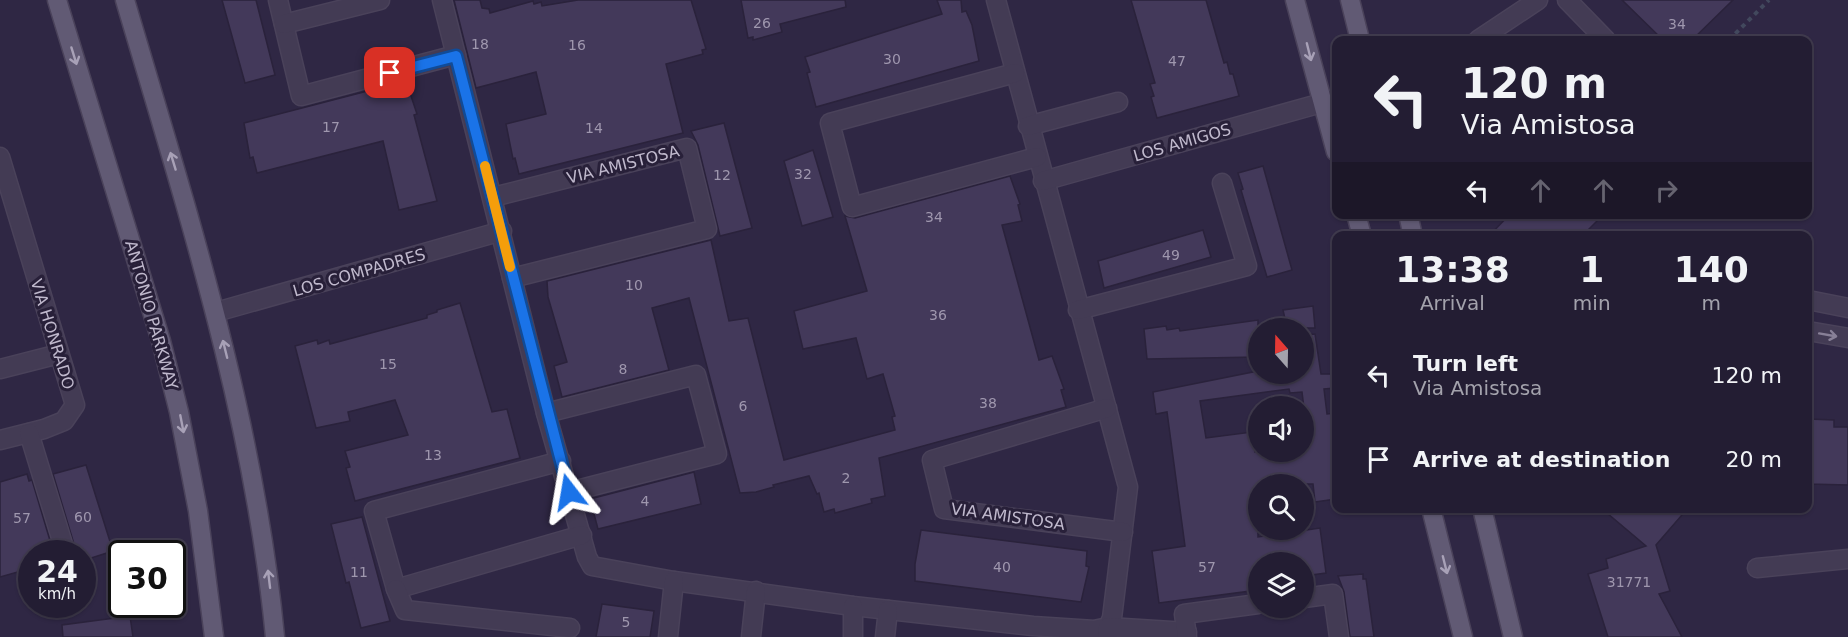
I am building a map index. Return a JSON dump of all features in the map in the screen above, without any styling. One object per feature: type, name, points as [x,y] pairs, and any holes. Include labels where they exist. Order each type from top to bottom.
[{"type":"main road","name":"ANTONIO PARKWAY","points":[[57,0],[161,341],[179,412],[198,511],[214,637]]},
{"type":"main road","points":[[125,0],[216,312],[251,473],[269,574],[275,637]]},
{"type":"main road","points":[[1295,0],[1329,101],[1332,123]]},
{"type":"main road","points":[[1350,0],[1359,36]]},
{"type":"main road","points":[[1432,513],[1463,637]]},
{"type":"main road","points":[[1483,513],[1513,637]]},
{"type":"street","points":[[278,0],[301,96],[456,56]]},
{"type":"street","points":[[284,24],[380,0]]},
{"type":"street","points":[[442,0],[546,413],[592,566],[674,581],[1033,632],[1095,630],[1187,634],[1184,614],[1248,605]]},
{"type":"street","points":[[996,0],[1028,126],[1128,487],[1112,618],[1108,632]]},
{"type":"street","points":[[1484,36],[1538,0]]},
{"type":"street","points":[[1566,0],[1602,36]]},
{"type":"street","points":[[1015,73],[830,123],[852,207],[1037,157]]},
{"type":"street","name":"LOS AMIGOS","points":[[1043,181],[1329,101]]},
{"type":"street","points":[[1028,126],[1118,102]]},
{"type":"street","name":"VIA AMISTOSA","points":[[493,197],[687,148],[707,229],[512,278]]},
{"type":"street","name":"VIA HONRADO","points":[[0,157],[75,405],[64,421],[29,433]]},
{"type":"street","points":[[1078,310],[1247,266],[1222,183]]},
{"type":"street","name":"LOS COMPADRES","points":[[216,312],[502,231]]},
{"type":"street","points":[[1812,301],[1848,308]]},
{"type":"street","points":[[1812,332],[1848,338]]},
{"type":"street","points":[[0,369],[59,354]]},
{"type":"street","points":[[546,413],[696,375],[717,454],[569,492]]},
{"type":"street","name":"VIA AMISTOSA","points":[[1107,408],[932,460],[944,509],[1123,532]]},
{"type":"street","points":[[0,440],[29,433],[62,540]]},
{"type":"street","points":[[561,461],[374,511],[396,589],[405,610],[570,628]]},
{"type":"street","points":[[396,589],[582,535]]},
{"type":"street","points":[[1757,568],[1848,559]]},
{"type":"street","points":[[668,637],[674,581]]},
{"type":"street","points":[[751,637],[756,591]]},
{"type":"street","points":[[1314,596],[1333,594],[1339,637]]},
{"type":"street","points":[[853,606],[853,637]]},
{"type":"street","points":[[885,637],[888,610]]},
{"type":"path","points":[[1733,36],[1769,0]]},
{"type":"building","points":[[222,0],[256,0],[275,75],[245,83]]},
{"type":"building","points":[[454,0],[480,0],[482,8],[489,9],[490,13],[533,1],[534,4],[541,2],[542,6],[578,0],[691,0],[706,49],[702,50],[703,54],[666,64],[683,133],[519,174],[515,158],[513,159],[506,124],[546,114],[536,72],[476,88]]},
{"type":"building","points":[[741,0],[845,0],[846,7],[780,24],[782,32],[753,40],[753,37],[748,38]]},
{"type":"building","points":[[937,0],[961,0],[962,12],[966,11],[972,25],[979,61],[816,107],[805,57],[942,14]]},
{"type":"building","points":[[1131,0],[1206,0],[1224,63],[1227,62],[1230,74],[1233,74],[1239,96],[1157,118],[1150,84],[1155,83]]},
{"type":"building","points":[[1622,0],[1733,0],[1696,36],[1659,36]]},
{"type":"building","points":[[406,81],[417,114],[414,115],[437,201],[399,210],[383,141],[257,173],[253,157],[250,158],[244,123]]},
{"type":"building","points":[[724,123],[752,228],[720,236],[698,145],[691,131]]},
{"type":"building","points":[[813,150],[833,217],[802,226],[784,161]]},
{"type":"building","points":[[1263,166],[1292,270],[1267,277],[1238,173]]},
{"type":"building","points":[[1010,176],[1020,204],[1018,205],[1022,221],[1002,225],[1039,360],[1052,356],[1064,389],[1061,390],[1066,407],[879,458],[885,496],[871,499],[872,503],[835,513],[834,509],[824,512],[819,493],[817,494],[809,476],[756,492],[740,493],[689,298],[652,308],[669,370],[562,397],[554,366],[567,362],[548,297],[547,281],[711,240],[729,321],[748,318],[784,460],[895,430],[892,417],[895,416],[883,374],[867,379],[856,338],[803,349],[794,311],[867,291],[845,216],[855,218]]},
{"type":"building","points":[[1505,219],[1599,219],[1587,231],[1494,231]]},
{"type":"building","points":[[1203,230],[1211,257],[1104,288],[1098,261]]},
{"type":"building","points":[[460,303],[492,412],[507,409],[520,458],[355,501],[346,468],[350,467],[345,451],[408,435],[395,400],[348,412],[350,421],[316,428],[295,346],[317,340],[318,344],[329,340],[330,344],[427,318],[427,315],[437,310]]},
{"type":"building","points":[[1313,306],[1315,328],[1314,318],[1285,318],[1283,310]]},
{"type":"building","points":[[1248,321],[1248,357],[1147,359],[1144,329],[1166,326],[1167,330],[1179,328],[1180,331]]},
{"type":"building","points":[[1315,334],[1321,374],[1332,374],[1332,388],[1324,389],[1327,414],[1332,413],[1332,500],[1315,502],[1314,474],[1248,474],[1248,540],[1314,540],[1314,529],[1320,528],[1326,573],[1314,575],[1314,552],[1248,552],[1248,591],[1159,603],[1152,551],[1185,546],[1167,412],[1156,414],[1153,392],[1248,373],[1248,384],[1314,384]]},
{"type":"building","points":[[1812,419],[1834,420],[1834,427],[1848,427],[1848,485],[1812,484]]},
{"type":"building","points":[[86,465],[110,540],[108,553],[96,556],[96,540],[73,540],[53,474]]},
{"type":"building","points":[[694,472],[701,504],[598,529],[590,499]]},
{"type":"building","points":[[27,474],[29,481],[32,480],[50,540],[18,540],[18,572],[0,577],[0,482]]},
{"type":"building","points":[[1607,513],[1684,513],[1656,545],[1670,591],[1659,594],[1682,637],[1608,637],[1588,574],[1608,568],[1606,559],[1646,546]]},
{"type":"building","points":[[362,517],[390,621],[361,628],[349,582],[346,583],[331,524]]},
{"type":"building","points":[[921,530],[1087,551],[1086,566],[1089,567],[1081,602],[915,581],[915,564]]},
{"type":"building","points":[[1363,574],[1363,579],[1366,579],[1374,637],[1350,637],[1344,592],[1338,576]]},
{"type":"building","points":[[602,604],[654,611],[650,637],[596,637]]},
{"type":"building","points":[[130,618],[133,637],[63,637],[62,625]]},
{"type":"slow traffic","points":[[485,166],[510,267]]},
{"type":"route","points":[[390,73],[456,56],[502,231],[546,413],[569,492]]}]
